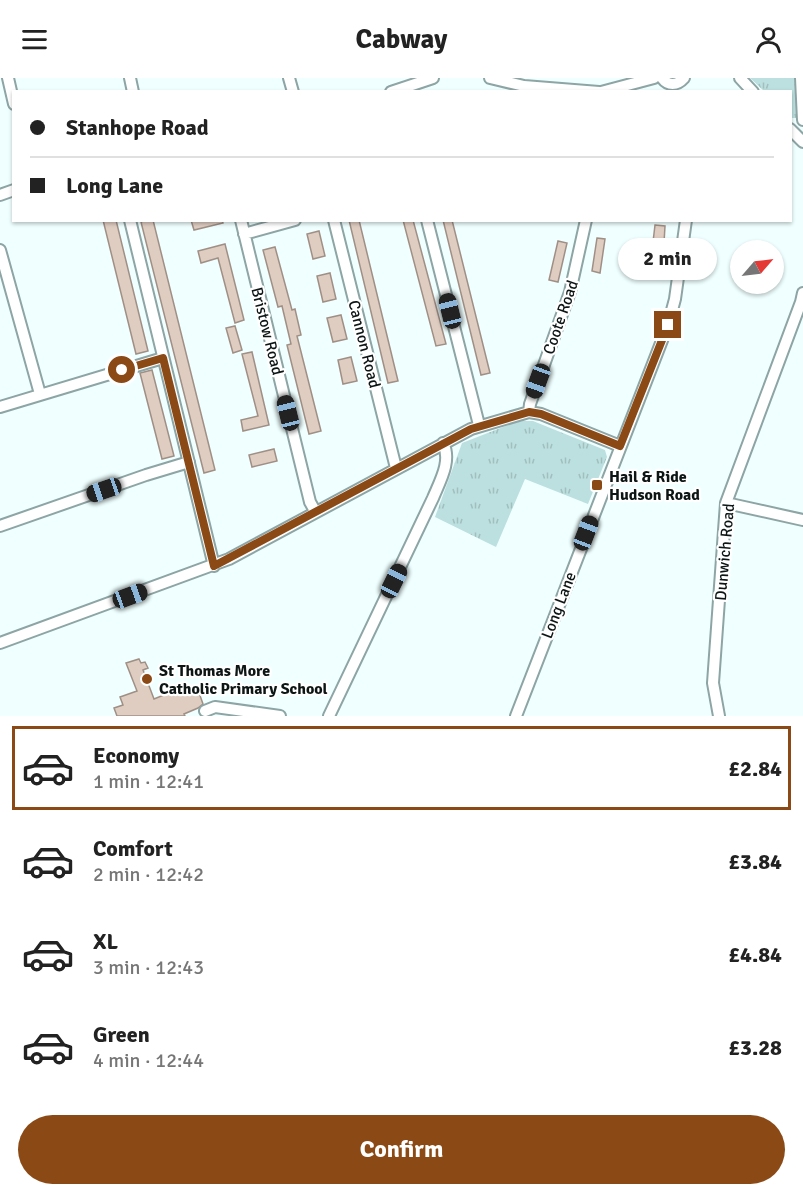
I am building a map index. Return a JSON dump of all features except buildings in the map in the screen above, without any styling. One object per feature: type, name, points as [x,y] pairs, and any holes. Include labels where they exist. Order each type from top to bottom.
[{"type":"street","points":[[8,78],[12,95]]},
{"type":"street","points":[[397,90],[433,78]]},
{"type":"street","points":[[490,78],[524,86],[575,90]]},
{"type":"street","points":[[608,90],[654,78]]},
{"type":"street","points":[[662,78],[668,83],[681,84]]},
{"type":"street","points":[[740,78],[751,90]]},
{"type":"street","points":[[801,78],[803,120]]},
{"type":"street","points":[[792,131],[803,142]]},
{"type":"street","points":[[130,222],[214,566]]},
{"type":"street","name":"Bristow Road","points":[[241,222],[310,502],[315,511]]},
{"type":"street","points":[[244,234],[288,222]]},
{"type":"street","name":"Cannon Road","points":[[334,222],[396,468]]},
{"type":"street","points":[[428,222],[479,425]]},
{"type":"street","name":"Coote Road","points":[[529,412],[570,292],[586,222]]},
{"type":"street","name":"Long Lane","points":[[516,716],[668,325],[675,299],[686,222]]},
{"type":"street","points":[[0,250],[40,394]]},
{"type":"street","name":"Dunwich Road","points":[[719,716],[713,683],[726,503],[803,292]]},
{"type":"street","points":[[0,407],[163,358]]},
{"type":"street","points":[[1,642],[214,566],[479,425],[529,412],[541,414],[620,446]]},
{"type":"street","points":[[329,716],[433,498],[446,463],[447,451],[443,443]]},
{"type":"street","points":[[0,526],[189,462]]},
{"type":"street","points":[[726,503],[803,519]]},
{"type":"street","points":[[205,711],[215,707],[280,716]]},
{"type":"green space","points":[[750,78],[796,78],[798,114],[796,118],[792,118],[792,90],[763,90]]},
{"type":"green space","points":[[523,421],[533,421],[605,450],[607,457],[588,504],[525,479],[496,547],[435,517],[462,443]]},
{"type":"place","name":"Hail & Ride Hudson Road","points":[[597,485]]},
{"type":"place","name":"St Thomas More Catholic Primary School","points":[[147,679]]},
{"type":"route","points":[[122,370],[163,358],[214,566],[479,425],[529,412],[541,414],[620,446],[668,325]]}]
